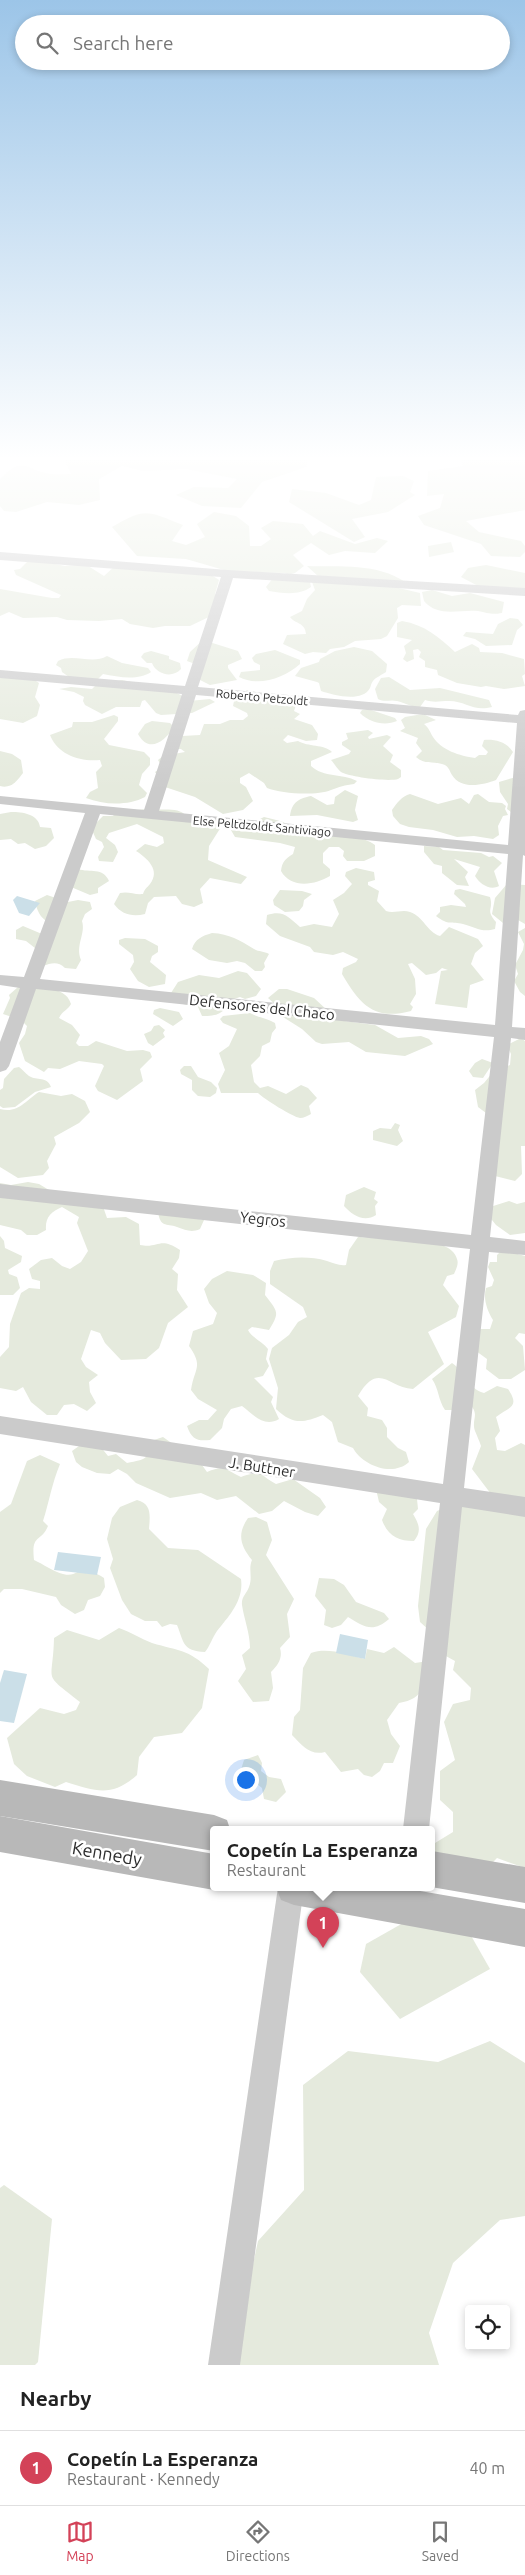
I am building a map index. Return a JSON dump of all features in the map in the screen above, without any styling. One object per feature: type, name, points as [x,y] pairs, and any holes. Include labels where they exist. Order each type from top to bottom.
[{"type":"main road","points":[[0,1798],[210,1832]]},
{"type":"main road","name":"Kennedy","points":[[0,1834],[210,1871]]},
{"type":"main road","points":[[435,1869],[525,1884]]},
{"type":"main road","points":[[339,1891],[409,1897],[525,1928]]},
{"type":"street","points":[[169,569],[525,592]]},
{"type":"street","points":[[150,815],[228,574]]},
{"type":"street","name":"Roberto Petzoldt","points":[[0,674],[525,718]]},
{"type":"street","points":[[416,1826],[503,1032],[520,851],[525,718]]},
{"type":"street","name":"Else Peltdzoldt Santiviago","points":[[0,800],[520,851]]},
{"type":"street","points":[[0,1066],[94,810]]},
{"type":"street","name":"Defensores del Chaco","points":[[0,980],[525,1034]]},
{"type":"street","name":"Yegros","points":[[0,1191],[525,1248]]},
{"type":"street","name":"J. Buttner","points":[[0,1425],[525,1507]]},
{"type":"street","points":[[224,2365],[291,1891]]},
{"type":"shaded area","points":[[93,569],[104,576],[111,569],[148,569],[213,576],[219,580],[215,594],[220,597],[213,615],[190,626],[153,628],[130,624],[122,619],[99,621],[67,620],[57,617],[23,618],[9,612],[0,616],[0,589],[52,598],[59,598],[61,595],[16,575],[14,570]]},
{"type":"shaded area","points":[[222,569],[300,569],[291,574],[310,582],[311,587],[296,593],[269,591],[266,587],[273,578],[287,573],[231,572]]},
{"type":"shaded area","points":[[311,569],[372,569],[383,572],[405,582],[390,586],[420,593],[421,606],[402,605],[397,608],[398,618],[387,636],[381,639],[355,641],[344,647],[330,649],[326,653],[313,652],[305,654],[283,644],[287,635],[306,634],[304,627],[290,617],[302,611],[307,599],[315,590],[312,582],[352,583],[319,577]]},
{"type":"shaded area","points":[[467,569],[507,569],[525,573],[525,589],[480,587],[461,577]]},
{"type":"shaded area","points":[[432,590],[452,596],[470,593],[504,602],[502,613],[442,611],[424,601],[422,592]]},
{"type":"shaded area","points":[[510,618],[518,619],[523,625],[517,630],[512,645],[486,646],[475,639],[463,636],[466,632],[493,634],[498,624]]},
{"type":"shaded area","points":[[402,621],[418,625],[431,632],[455,652],[472,644],[479,648],[480,652],[502,653],[524,659],[525,674],[522,676],[525,686],[504,689],[457,683],[438,675],[437,670],[425,667],[425,661],[419,657],[421,652],[418,649],[413,650],[414,659],[407,662],[403,659],[406,653],[404,646],[412,640],[397,637],[397,623]]},
{"type":"shaded area","points":[[203,640],[238,651],[242,659],[228,665],[228,668],[237,680],[210,685],[198,679],[198,665],[187,661],[190,652]]},
{"type":"shaded area","points":[[354,647],[372,651],[387,664],[386,672],[374,680],[366,693],[347,697],[326,693],[321,691],[319,683],[295,676],[301,668],[319,662],[320,659],[335,651]]},
{"type":"shaded area","points":[[275,650],[300,660],[300,664],[287,673],[271,680],[254,681],[239,677],[241,672],[260,670],[260,665],[254,662],[252,658],[256,654]]},
{"type":"shaded area","points":[[151,651],[169,656],[169,659],[180,663],[181,669],[173,674],[165,674],[157,670],[152,663],[147,663],[141,657],[144,653]]},
{"type":"shaded area","points":[[107,656],[122,663],[148,668],[151,672],[140,677],[121,677],[103,674],[97,680],[76,682],[56,665],[58,661],[64,659],[95,659]]},
{"type":"shaded area","points":[[25,674],[39,683],[35,697],[40,705],[37,716],[23,723],[0,719],[0,678]]},
{"type":"shaded area","points":[[389,677],[410,690],[440,688],[489,700],[492,707],[480,708],[455,701],[434,702],[425,700],[420,707],[417,707],[392,700],[383,701],[378,699],[375,689],[381,678]]},
{"type":"shaded area","points":[[122,680],[137,683],[149,691],[160,689],[170,691],[189,701],[210,699],[215,702],[192,713],[161,715],[156,713],[145,700],[142,701],[140,707],[116,707],[102,714],[85,705],[84,697],[74,692],[59,689],[71,687],[92,689],[97,684]]},
{"type":"shaded area","points":[[247,690],[292,700],[296,705],[294,711],[300,714],[294,719],[312,725],[318,734],[317,740],[306,741],[288,735],[283,740],[287,743],[298,741],[329,749],[332,752],[311,761],[311,766],[327,774],[357,781],[354,784],[325,792],[308,794],[290,793],[267,788],[264,783],[249,773],[240,778],[240,783],[246,787],[253,801],[243,810],[223,814],[195,797],[165,787],[155,772],[162,767],[158,760],[163,756],[185,752],[181,749],[173,749],[182,736],[200,735],[204,724],[220,724],[230,720],[243,720],[248,716],[247,713],[233,706],[234,701]]},
{"type":"shaded area","points":[[368,709],[395,718],[397,721],[378,723],[373,721],[360,713],[362,710]]},
{"type":"shaded area","points":[[423,714],[436,720],[424,724],[436,742],[457,754],[475,758],[479,755],[486,755],[488,752],[482,746],[484,740],[496,741],[507,746],[513,752],[496,780],[479,785],[461,783],[456,780],[444,765],[426,762],[416,757],[422,751],[416,743],[418,738],[400,731],[405,728],[401,720],[405,717]]},
{"type":"shaded area","points":[[114,715],[118,717],[118,721],[104,739],[109,745],[144,752],[150,758],[150,765],[142,774],[139,785],[147,793],[145,797],[131,802],[116,804],[86,798],[90,792],[98,788],[96,772],[102,766],[100,760],[85,760],[70,756],[58,748],[50,735],[72,727],[73,722],[92,722]]},
{"type":"shaded area","points":[[152,721],[170,723],[174,727],[162,741],[152,744],[142,740],[138,734],[145,724]]},
{"type":"shaded area","points":[[368,730],[373,733],[368,737],[369,739],[387,735],[391,737],[383,746],[393,755],[390,762],[401,770],[401,777],[398,779],[378,779],[346,774],[341,772],[331,760],[349,754],[351,751],[342,745],[342,742],[348,739],[346,733]]},
{"type":"shaded area","points":[[0,751],[12,754],[21,760],[23,773],[11,785],[4,787],[0,786]]},
{"type":"shaded area","points":[[516,777],[511,812],[507,809],[508,804],[500,792],[499,782]]},
{"type":"shaded area","points":[[345,790],[358,796],[355,810],[358,820],[353,822],[317,815],[290,816],[296,802],[302,799],[311,796],[327,805],[334,804],[335,797]]},
{"type":"shaded area","points":[[410,794],[438,804],[461,798],[469,804],[474,795],[478,794],[489,802],[502,803],[506,806],[505,809],[508,815],[503,816],[498,826],[499,835],[493,839],[474,836],[457,837],[433,830],[409,827],[400,824],[393,816],[392,810],[402,798]]},
{"type":"shaded area","points":[[147,809],[179,811],[186,816],[221,827],[209,846],[208,860],[247,877],[241,884],[210,878],[200,889],[203,903],[194,907],[182,904],[176,896],[154,897],[148,903],[145,914],[132,915],[121,911],[114,904],[120,893],[143,894],[153,879],[154,874],[151,865],[136,851],[145,844],[157,847],[164,843],[163,837],[137,824],[109,833],[106,838],[115,845],[118,852],[113,862],[99,861],[98,857],[104,847],[102,842],[96,839],[91,828],[103,816],[113,816],[116,812]]},
{"type":"shaded area","points":[[11,812],[25,813],[33,817],[40,827],[51,828],[54,838],[46,846],[35,849],[25,843],[18,844],[11,839],[0,840],[0,814]]},
{"type":"shaded area","points":[[264,817],[283,822],[303,835],[343,836],[369,841],[375,845],[375,856],[364,861],[347,861],[343,856],[344,851],[339,847],[329,847],[323,853],[323,863],[330,869],[330,876],[317,882],[304,884],[291,881],[281,871],[283,863],[293,854],[295,847],[235,837],[228,825],[264,826],[260,819]]},
{"type":"shaded area","points":[[424,846],[439,847],[443,850],[481,853],[489,857],[493,856],[502,863],[494,871],[499,886],[492,888],[486,886],[475,876],[480,867],[454,859],[468,872],[465,877],[469,886],[457,885],[442,873],[442,866],[434,864],[424,852]]},
{"type":"shaded area","points":[[356,868],[374,872],[375,880],[368,882],[368,885],[379,891],[377,901],[386,911],[404,911],[415,914],[432,931],[440,936],[449,927],[478,939],[483,946],[475,953],[471,964],[484,980],[470,985],[467,1008],[435,1004],[441,971],[448,970],[442,968],[436,973],[426,975],[412,963],[408,964],[415,979],[416,994],[410,1004],[413,1007],[411,1011],[398,1014],[377,1012],[362,1002],[342,974],[343,968],[356,962],[358,959],[343,952],[333,955],[314,952],[310,947],[280,936],[266,924],[267,915],[278,913],[289,917],[300,927],[314,924],[332,927],[339,914],[333,900],[344,893],[352,884],[345,876],[346,872]]},
{"type":"shaded area","points":[[78,869],[100,872],[109,881],[98,888],[98,893],[90,895],[71,887]]},
{"type":"shaded area","points":[[507,884],[525,885],[525,924],[518,920],[503,923],[492,914],[495,898]]},
{"type":"shaded area","points":[[460,889],[490,897],[490,912],[496,922],[495,929],[482,930],[463,924],[447,922],[436,916],[440,912],[440,907],[451,905],[466,907],[454,894],[455,890]]},
{"type":"shaded area","points":[[280,890],[302,891],[312,894],[304,900],[303,906],[299,911],[285,912],[274,905],[273,900]]},
{"type":"shaded area","points":[[47,895],[68,902],[78,900],[90,902],[92,909],[85,914],[82,921],[83,930],[79,949],[81,960],[76,969],[65,968],[60,964],[54,963],[43,966],[34,960],[35,948],[26,941],[16,939],[16,930],[23,926],[42,934],[54,925],[41,916],[35,901]]},
{"type":"shaded area","points":[[525,928],[525,996],[520,992],[514,981],[518,974],[515,965],[524,944],[518,932]]},
{"type":"shaded area","points":[[212,933],[229,936],[256,950],[269,954],[264,963],[265,967],[262,971],[255,971],[245,963],[237,961],[227,963],[209,960],[192,949],[199,938]]},
{"type":"shaded area","points":[[125,938],[145,939],[158,946],[158,952],[152,956],[150,962],[166,975],[165,984],[149,987],[138,981],[130,969],[134,962],[133,955],[119,944],[119,940]]},
{"type":"shaded area","points":[[238,971],[247,973],[261,989],[256,996],[245,999],[240,997],[231,1000],[223,1011],[216,1015],[202,1016],[198,1007],[178,1003],[171,993],[178,982],[199,975],[219,978]]},
{"type":"shaded area","points":[[18,987],[56,990],[68,997],[71,1004],[59,1018],[72,1025],[80,1035],[76,1043],[79,1046],[88,1046],[96,1041],[127,1051],[143,1050],[150,1052],[152,1057],[140,1069],[143,1081],[117,1100],[98,1091],[95,1086],[104,1066],[102,1064],[79,1061],[60,1069],[48,1068],[44,1072],[25,1061],[19,1043],[25,1034],[27,1026],[21,1020],[3,1014],[10,998],[9,995]]},
{"type":"shaded area","points":[[279,989],[287,989],[314,998],[328,1011],[344,1021],[375,1025],[398,1038],[421,1036],[429,1039],[433,1044],[405,1056],[366,1052],[349,1042],[322,1044],[316,1042],[302,1029],[283,1017],[284,1012],[268,998]]},
{"type":"shaded area","points":[[160,1008],[179,1012],[183,1019],[173,1026],[153,1014],[154,1010]]},
{"type":"shaded area","points":[[250,1013],[275,1023],[276,1028],[272,1033],[270,1042],[262,1046],[260,1056],[251,1065],[254,1082],[260,1088],[268,1086],[286,1094],[301,1085],[308,1088],[317,1098],[309,1106],[311,1114],[303,1118],[296,1117],[258,1093],[221,1093],[218,1084],[225,1070],[219,1053],[229,1046],[237,1029],[223,1023],[220,1019],[223,1016]]},
{"type":"shaded area","points":[[159,1025],[165,1030],[163,1033],[165,1037],[153,1046],[148,1043],[144,1034],[151,1031],[154,1026]]},
{"type":"shaded area","points":[[521,1038],[525,1041],[525,1146],[521,1146],[522,1174],[515,1181],[495,1176],[486,1113],[478,1107],[475,1090],[493,1072],[510,1065],[511,1054],[507,1045]]},
{"type":"shaded area","points":[[482,1059],[493,1063],[483,1078],[473,1077],[469,1071],[475,1063]]},
{"type":"shaded area","points":[[184,1066],[191,1066],[198,1077],[211,1082],[217,1088],[216,1093],[210,1097],[198,1096],[192,1090],[192,1080],[181,1074],[180,1070]]},
{"type":"shaded area","points":[[19,1067],[29,1076],[47,1081],[51,1087],[35,1092],[15,1107],[3,1108],[0,1106],[0,1090],[3,1088],[4,1079],[14,1068]]},
{"type":"shaded area","points":[[39,1092],[61,1096],[72,1094],[85,1101],[90,1112],[79,1123],[54,1137],[56,1144],[47,1161],[49,1168],[43,1175],[18,1178],[0,1167],[0,1109],[12,1110],[17,1108]]},
{"type":"shaded area","points":[[395,1123],[400,1125],[398,1130],[403,1141],[397,1146],[373,1140],[373,1131],[380,1128],[391,1129]]},
{"type":"shaded area","points":[[28,1182],[39,1184],[54,1193],[100,1198],[107,1218],[126,1217],[139,1224],[140,1245],[151,1246],[163,1243],[180,1250],[179,1258],[172,1269],[178,1274],[177,1290],[188,1307],[168,1323],[159,1348],[146,1359],[121,1360],[105,1343],[100,1333],[91,1330],[81,1359],[86,1367],[98,1375],[89,1382],[90,1392],[96,1403],[87,1411],[74,1404],[64,1405],[57,1415],[47,1415],[31,1402],[23,1387],[16,1391],[0,1388],[0,1357],[9,1347],[10,1324],[21,1293],[29,1288],[40,1289],[40,1281],[32,1279],[29,1269],[41,1260],[52,1258],[62,1266],[70,1269],[81,1262],[88,1251],[77,1223],[79,1217],[62,1207],[50,1216],[46,1230],[37,1235],[27,1235],[21,1230],[0,1225],[0,1183],[11,1185]]},
{"type":"shaded area","points":[[364,1187],[376,1192],[374,1199],[378,1202],[375,1206],[376,1215],[367,1218],[354,1215],[344,1206],[346,1195]]},
{"type":"shaded area","points":[[509,1201],[517,1204],[525,1202],[525,1233],[510,1235],[496,1225],[488,1215],[490,1207]]},
{"type":"shaded area","points":[[158,1211],[204,1220],[200,1229],[188,1231],[164,1224],[160,1220]]},
{"type":"shaded area","points":[[0,1236],[4,1241],[5,1248],[22,1256],[21,1262],[8,1270],[9,1274],[17,1277],[20,1288],[13,1295],[0,1295]]},
{"type":"shaded area","points":[[358,1237],[429,1241],[442,1245],[452,1251],[458,1261],[454,1274],[447,1276],[443,1285],[459,1306],[456,1317],[428,1332],[444,1364],[413,1389],[404,1388],[378,1378],[365,1386],[358,1396],[368,1408],[367,1416],[382,1420],[387,1428],[387,1437],[398,1448],[406,1452],[409,1462],[395,1469],[387,1469],[371,1464],[364,1460],[353,1448],[338,1442],[332,1422],[323,1415],[310,1420],[298,1421],[288,1418],[276,1409],[278,1388],[269,1359],[272,1348],[289,1335],[298,1322],[307,1317],[303,1307],[270,1284],[270,1271],[274,1261],[307,1258],[346,1265],[349,1250]]},
{"type":"shaded area","points":[[502,1250],[525,1256],[525,1334],[519,1333],[515,1338],[523,1346],[525,1370],[511,1379],[499,1379],[486,1369],[487,1359],[476,1351],[478,1329],[490,1329],[493,1320],[485,1300],[486,1288],[492,1286],[494,1280],[488,1267],[490,1262],[497,1262],[497,1255]]},
{"type":"shaded area","points":[[227,1271],[253,1275],[266,1283],[265,1295],[275,1309],[275,1319],[269,1330],[252,1327],[248,1330],[268,1349],[266,1359],[269,1366],[263,1376],[254,1378],[273,1397],[271,1402],[279,1419],[269,1422],[264,1421],[242,1406],[231,1409],[224,1419],[222,1428],[210,1440],[198,1440],[193,1437],[187,1426],[199,1420],[208,1420],[217,1410],[198,1399],[191,1390],[197,1363],[194,1353],[189,1346],[193,1331],[213,1324],[217,1313],[209,1303],[204,1289],[212,1279]]},
{"type":"shaded area","points":[[452,1363],[478,1391],[484,1393],[497,1386],[508,1389],[512,1395],[513,1404],[496,1417],[500,1431],[495,1438],[497,1450],[505,1451],[521,1443],[525,1445],[525,1504],[491,1494],[472,1469],[481,1446],[474,1427],[475,1414],[473,1408],[470,1405],[454,1410],[445,1410],[432,1379]]},
{"type":"shaded area","points":[[163,1437],[180,1449],[192,1451],[207,1472],[222,1468],[241,1477],[257,1473],[276,1484],[293,1479],[320,1498],[326,1507],[318,1516],[305,1512],[284,1501],[272,1511],[259,1514],[236,1496],[217,1500],[201,1493],[170,1498],[136,1483],[127,1474],[118,1469],[110,1474],[97,1473],[82,1467],[76,1462],[72,1451],[79,1446],[100,1446],[108,1456],[116,1454],[127,1463],[145,1458],[154,1440]]},
{"type":"shaded area","points":[[40,1455],[60,1464],[43,1521],[48,1526],[35,1542],[34,1560],[63,1574],[69,1575],[88,1570],[104,1578],[105,1587],[100,1596],[88,1600],[84,1610],[75,1614],[61,1605],[56,1597],[22,1589],[4,1589],[0,1593],[0,1512],[11,1504],[27,1461]]},
{"type":"shaded area","points":[[376,1489],[417,1499],[418,1509],[413,1514],[419,1531],[414,1541],[398,1539],[387,1530],[382,1520],[387,1509],[379,1502]]},
{"type":"shaded area","points":[[137,1500],[148,1507],[150,1515],[149,1529],[168,1548],[198,1550],[241,1579],[238,1601],[205,1652],[188,1648],[177,1625],[170,1624],[162,1627],[157,1621],[145,1621],[131,1614],[122,1600],[110,1568],[113,1559],[107,1539],[112,1518],[120,1507]]},
{"type":"shaded area","points":[[458,1502],[525,1509],[525,1868],[497,1858],[492,1863],[435,1865],[435,1843],[453,1832],[453,1812],[440,1800],[440,1771],[455,1760],[444,1722],[453,1704],[470,1700],[471,1688],[453,1670],[455,1661],[444,1655],[430,1631],[420,1622],[418,1606],[426,1529],[437,1511]]},
{"type":"shaded area","points":[[256,1517],[267,1522],[272,1540],[266,1555],[294,1599],[287,1614],[290,1637],[280,1648],[281,1655],[279,1661],[271,1672],[273,1688],[269,1701],[253,1702],[238,1681],[246,1669],[242,1655],[250,1648],[242,1602],[251,1580],[250,1567],[252,1560],[245,1549],[241,1534],[248,1518]]},
{"type":"shaded area","points":[[319,1578],[334,1579],[344,1585],[356,1602],[384,1613],[389,1619],[373,1627],[359,1624],[348,1617],[341,1625],[332,1628],[324,1625],[326,1610],[315,1596]]},
{"type":"shaded area","points":[[119,1628],[152,1643],[189,1654],[202,1662],[209,1669],[202,1708],[182,1733],[154,1737],[139,1757],[137,1775],[119,1787],[111,1790],[95,1790],[66,1782],[55,1787],[27,1776],[14,1764],[7,1738],[40,1708],[64,1714],[76,1710],[80,1702],[54,1681],[52,1671],[54,1638],[67,1630],[99,1640]]},
{"type":"shaded area","points":[[394,1647],[415,1663],[428,1661],[426,1677],[419,1694],[408,1701],[399,1703],[387,1720],[391,1734],[400,1746],[393,1763],[384,1763],[380,1771],[372,1777],[364,1775],[358,1769],[341,1772],[325,1752],[311,1751],[292,1735],[294,1717],[300,1710],[303,1668],[311,1653],[318,1651],[338,1652],[365,1659],[367,1649],[384,1653]]},
{"type":"shaded area","points":[[258,1755],[262,1763],[261,1771],[269,1777],[281,1779],[286,1792],[276,1802],[264,1799],[262,1788],[257,1784],[253,1787],[244,1785],[239,1776],[244,1760]]},
{"type":"shaded area","points":[[449,1897],[490,1969],[400,2019],[360,1972],[366,1944]]},
{"type":"shaded area","points":[[490,2041],[525,2063],[525,2216],[500,2220],[453,2263],[429,2333],[439,2365],[238,2365],[233,2356],[258,2241],[304,2190],[303,2085],[348,2051],[438,2062]]},
{"type":"shaded area","points":[[4,2185],[52,2219],[38,2362],[35,2365],[0,2365],[0,2188]]},
{"type":"water","points":[[17,896],[40,903],[29,916],[19,913],[13,900]]},
{"type":"water","points":[[58,1552],[101,1557],[97,1575],[54,1570]]},
{"type":"water","points":[[340,1634],[368,1640],[365,1659],[336,1653]]},
{"type":"water","points":[[4,1670],[27,1674],[14,1723],[0,1721],[0,1683]]},
{"type":"place","name":"Copetín La Esperanza","points":[[323,1948]]}]
